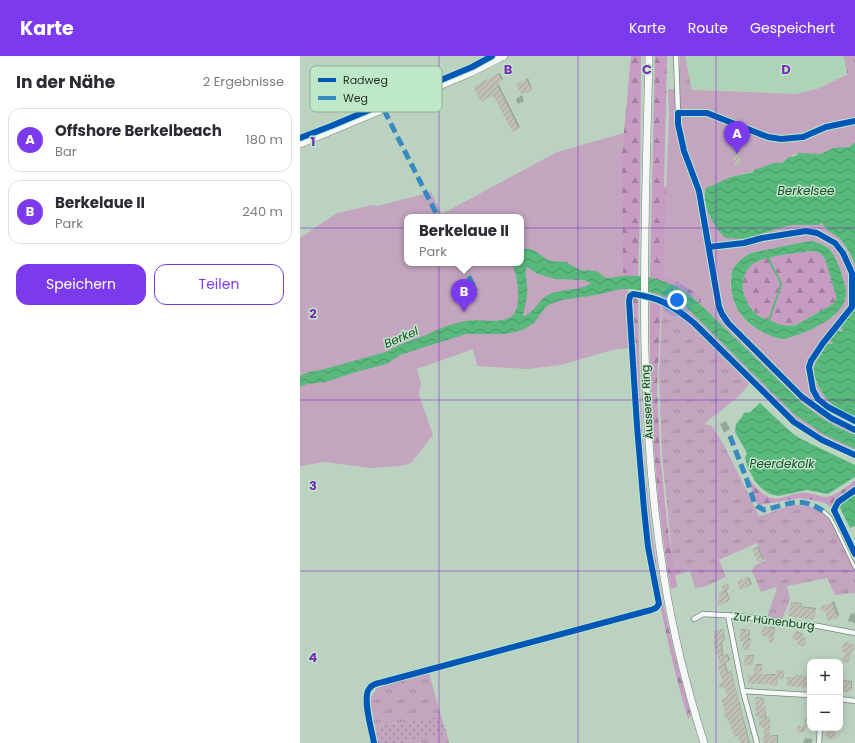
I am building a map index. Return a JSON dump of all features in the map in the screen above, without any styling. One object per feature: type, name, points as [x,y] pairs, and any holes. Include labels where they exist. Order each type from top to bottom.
[{"type":"main road","points":[[442,85],[504,56]]},
{"type":"main road","name":"Äusserer Ring","points":[[649,56],[644,260],[644,354],[650,455],[664,577],[683,669],[704,743]]},
{"type":"main road","points":[[300,144],[377,112]]},
{"type":"street","points":[[676,56],[678,113]]},
{"type":"street","name":"Zur Hünenburg","points":[[694,619],[703,614],[728,615],[818,626],[855,633]]},
{"type":"street","points":[[728,615],[743,691],[756,743]]},
{"type":"street","points":[[743,691],[807,695]]},
{"type":"street","points":[[843,699],[854,701]]},
{"type":"street","points":[[820,731],[820,743]]},
{"type":"lane","points":[[823,511],[830,517],[834,524],[855,568]]},
{"type":"path","points":[[741,149],[752,148],[757,132]]},
{"type":"path","points":[[854,701],[855,682]]},
{"type":"shaded area","points":[[680,56],[855,56],[855,71],[817,89],[795,94],[679,91]]},
{"type":"green space","points":[[631,56],[641,56],[638,277],[617,278],[622,206],[622,153]]},
{"type":"green space","points":[[655,56],[667,56],[664,187],[687,188],[702,298],[700,304],[695,299],[677,288],[650,278]]},
{"type":"green space","points":[[680,56],[685,56],[692,91],[679,91]]},
{"type":"green space","points":[[844,56],[855,56],[855,71],[847,75]]},
{"type":"green space","points":[[855,71],[855,143],[845,148],[831,149],[820,154],[796,154],[787,158],[782,163],[731,177],[706,188],[704,199],[708,212],[722,235],[743,239],[791,225],[819,224],[822,222],[824,228],[838,237],[843,243],[855,264],[855,308],[841,327],[843,332],[839,329],[830,340],[833,344],[827,344],[815,364],[815,379],[823,395],[837,408],[855,417],[855,431],[831,419],[811,406],[694,292],[678,282],[663,277],[669,115],[668,89],[795,94],[817,89]],"holes":[[[814,241],[828,247],[838,265],[845,285],[834,316],[807,331],[781,339],[775,338],[756,328],[744,319],[735,304],[730,283],[733,270],[739,261],[751,253],[803,242]]]},
{"type":"green space","points":[[624,133],[622,153],[623,272],[628,289],[628,334],[630,348],[612,350],[561,365],[527,369],[477,366],[473,349],[417,369],[421,383],[419,395],[433,435],[411,463],[400,466],[371,468],[325,462],[300,466],[300,238],[337,213],[373,205],[378,206],[431,192],[442,214],[557,152]]},
{"type":"green space","points":[[813,251],[820,253],[825,259],[836,296],[836,300],[833,304],[793,326],[778,324],[756,314],[747,302],[744,295],[743,280],[745,273],[750,267],[756,262],[768,258],[792,253]]},
{"type":"green space","points":[[651,292],[670,298],[686,307],[794,414],[825,435],[855,449],[855,454],[822,439],[799,424],[763,391],[694,321],[669,302],[650,296]]},
{"type":"green space","points":[[634,296],[638,296],[639,366],[645,470],[653,539],[661,592],[677,663],[691,715],[688,719],[660,605],[642,488],[630,301]]},
{"type":"green space","points":[[702,298],[805,401],[831,419],[855,431],[855,435],[828,422],[803,404],[700,304]]},
{"type":"green space","points":[[654,299],[661,303],[657,390],[660,454],[667,523],[677,587],[671,589],[660,517],[654,445],[650,373],[650,300]]},
{"type":"green space","points":[[662,302],[691,322],[751,382],[739,396],[704,424],[711,425],[724,445],[759,516],[788,506],[797,505],[807,506],[822,513],[833,525],[853,566],[855,572],[855,593],[835,595],[827,578],[787,586],[790,599],[782,619],[767,616],[777,589],[776,587],[761,592],[752,571],[755,565],[765,561],[757,543],[719,560],[726,577],[704,587],[695,588],[690,571],[674,576],[662,454],[659,379]]},
{"type":"green space","points":[[750,480],[763,494],[771,498],[804,493],[829,497],[855,481],[855,487],[839,498],[832,507],[825,503],[800,498],[759,505],[756,502],[749,482]]},
{"type":"green space","points":[[660,603],[661,610],[654,613],[429,673],[441,716],[375,727],[370,699],[377,688],[383,683],[653,611],[657,609]]},
{"type":"green space","points":[[441,716],[447,734],[396,743],[378,743],[375,727]]},
{"type":"green space","points":[[447,734],[449,743],[396,743]]},
{"type":"water","name":"Berkelsee","points":[[854,143],[855,264],[842,242],[823,225],[822,222],[819,225],[791,225],[743,239],[726,238],[713,223],[705,200],[706,188],[731,177],[753,172],[754,170],[774,163],[782,163],[789,157],[795,156],[799,153],[821,154],[833,148],[849,147]]},
{"type":"water","points":[[814,241],[824,245],[832,253],[836,259],[845,284],[846,293],[844,302],[832,317],[823,323],[803,333],[785,339],[776,338],[753,326],[737,309],[732,294],[732,271],[744,257],[751,253]],"holes":[[[813,251],[820,253],[825,259],[836,296],[836,300],[833,304],[796,325],[790,326],[779,324],[756,314],[747,302],[744,295],[743,280],[745,273],[750,267],[761,260],[792,253]]]},
{"type":"water","points":[[524,249],[529,249],[551,261],[566,262],[580,270],[596,271],[606,278],[625,276],[645,277],[666,282],[675,286],[684,291],[700,304],[803,404],[828,422],[855,435],[855,449],[825,435],[794,414],[686,307],[670,298],[651,292],[632,289],[621,289],[596,295],[562,300],[550,304],[545,308],[534,323],[523,330],[506,334],[466,334],[400,355],[387,364],[359,371],[326,382],[307,384],[300,387],[300,376],[309,372],[389,351],[456,323],[471,320],[495,321],[507,319],[512,316],[517,306],[518,291],[513,266],[524,266]],"holes":[[[527,267],[538,274],[555,279],[584,280],[591,283],[581,288],[558,291],[548,295],[544,297],[530,313],[524,316],[527,293]]]},
{"type":"water","points":[[855,308],[855,417],[839,409],[828,400],[816,381],[813,372],[815,364],[827,344],[833,344],[830,338],[838,329],[843,332],[841,327]]},
{"type":"water","name":"Peerdekolk","points":[[760,403],[792,433],[801,439],[855,465],[855,477],[828,494],[807,490],[778,496],[770,494],[761,488],[755,481],[748,468],[745,458],[747,453],[735,432],[736,424],[744,413],[750,412]]},
{"type":"water","points":[[855,494],[855,526],[850,528],[840,508],[842,502]]},
{"type":"building","points":[[498,73],[502,81],[497,84],[519,129],[513,132],[493,96],[481,102],[473,87]]},
{"type":"building","points":[[526,79],[532,90],[522,95],[516,84]]},
{"type":"building","points":[[733,143],[739,143],[741,165],[735,166]]},
{"type":"building","points":[[757,547],[763,560],[758,563],[752,549]]},
{"type":"building","points":[[748,578],[751,586],[740,590],[737,581]]},
{"type":"building","points":[[727,584],[729,589],[725,591],[730,601],[719,606],[717,600],[720,599],[717,593],[723,590],[721,586]]},
{"type":"building","points":[[791,602],[801,604],[801,607],[815,609],[814,620],[788,616]]},
{"type":"building","points":[[832,602],[838,618],[828,621],[825,611],[822,612],[820,607]]},
{"type":"building","points":[[762,627],[774,628],[773,643],[768,642],[769,637],[761,636]]},
{"type":"building","points":[[723,630],[724,642],[721,642],[722,656],[727,654],[729,662],[724,664],[727,673],[731,672],[749,743],[740,743],[738,736],[734,737],[729,721],[725,718],[725,712],[721,699],[727,697],[724,687],[720,688],[718,684],[723,682],[717,665],[720,665],[714,645],[714,631]]},
{"type":"building","points":[[740,630],[749,630],[748,640],[750,640],[750,650],[742,649],[743,641],[739,641]]},
{"type":"building","points":[[795,631],[803,635],[802,638],[806,640],[803,647],[797,644],[798,641],[792,639]]},
{"type":"building","points":[[845,641],[855,645],[848,663],[843,662],[845,653],[841,651]]},
{"type":"building","points":[[745,655],[753,656],[752,666],[744,665]]},
{"type":"building","points":[[754,665],[762,665],[761,674],[776,675],[776,671],[784,671],[783,679],[778,679],[777,685],[773,686],[772,684],[748,684],[748,675],[753,675]]},
{"type":"building","points":[[795,675],[807,677],[807,688],[787,686],[787,677],[795,677]]},
{"type":"building","points":[[843,681],[851,682],[851,691],[843,692]]},
{"type":"building","points":[[755,698],[763,698],[763,707],[766,707],[765,718],[770,718],[769,735],[777,736],[777,743],[763,743],[764,728],[759,727],[759,716],[756,716]]},
{"type":"building","points":[[805,718],[807,718],[805,733],[797,732],[797,726],[804,726]]},
{"type":"building","points":[[826,731],[836,731],[835,739],[826,739]]},
{"type":"waterway","points":[[769,258],[781,285],[769,320]]},
{"type":"marked path","points":[[385,112],[436,214]]},
{"type":"marked path","points":[[464,266],[476,291]]},
{"type":"marked path","points":[[730,436],[754,502],[757,506],[764,510],[800,502],[815,506],[823,511]]},
{"type":"cycle path","points":[[442,80],[472,67],[492,56]]},
{"type":"cycle path","points":[[300,138],[364,112]]},
{"type":"cycle path","points":[[855,121],[826,127],[803,137],[781,139],[768,137],[707,113],[678,113],[678,124],[684,151],[699,191],[719,307],[722,314],[728,323],[802,397],[831,418],[855,430]]},
{"type":"cycle path","points":[[709,247],[744,243],[762,238],[806,231],[817,233],[835,243],[843,253],[852,273],[852,307],[823,343],[811,361],[809,367],[813,390],[818,399],[828,407],[855,421]]},
{"type":"cycle path","points":[[374,743],[368,715],[367,693],[370,687],[377,683],[651,610],[656,608],[659,604],[648,547],[637,426],[629,301],[630,296],[633,294],[659,300],[679,311],[694,323],[794,422],[822,440],[855,455]]},
{"type":"cycle path","points":[[855,490],[838,502],[834,510],[855,554]]},
{"type":"place","name":"Offshore Berkelbeach","points":[[737,154]]},
{"type":"place","name":"Berkelaue II","points":[[464,312]]},
{"type":"water label","name":"Berkel","points":[[401,337]]}]
